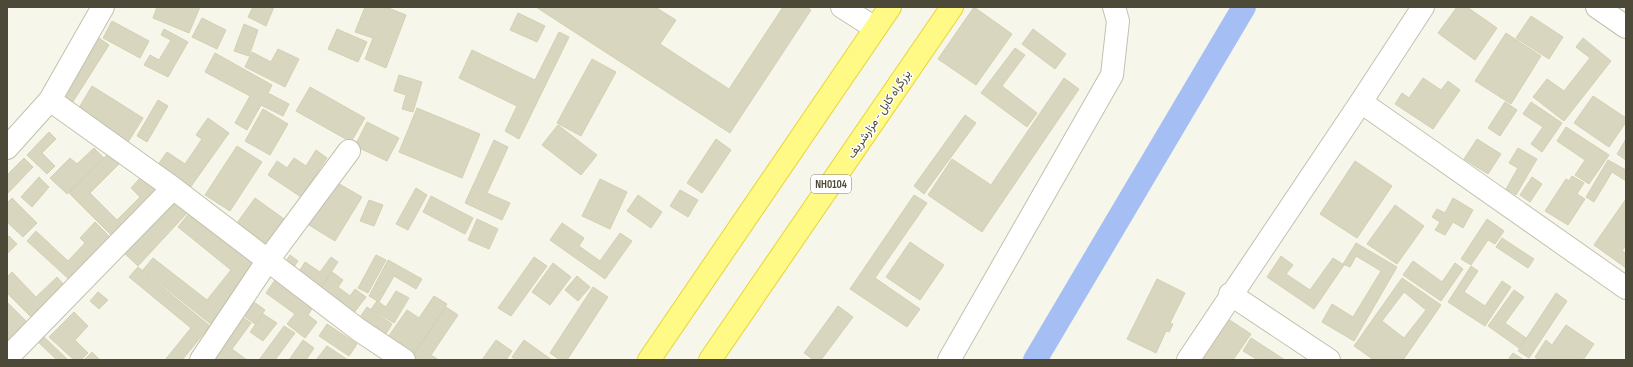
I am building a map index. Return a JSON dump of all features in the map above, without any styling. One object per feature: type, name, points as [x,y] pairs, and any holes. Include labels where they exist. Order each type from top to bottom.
[{"type":"highway","points":[[649,360],[890,7]]},
{"type":"highway","name":"بزرگراه کابل - مزارشریف","points":[[710,360],[952,7]]},
{"type":"street","points":[[7,148],[50,100],[103,7]]},
{"type":"street","points":[[842,7],[875,28]]},
{"type":"street","points":[[949,360],[1112,75],[1118,21],[1114,7]]},
{"type":"street","points":[[1188,360],[1230,294],[1361,102],[1423,7]]},
{"type":"street","points":[[1597,7],[1626,27]]},
{"type":"street","points":[[50,100],[173,188],[359,330],[404,360]]},
{"type":"street","points":[[1361,102],[1626,288]]},
{"type":"street","points":[[201,360],[268,260],[349,151]]},
{"type":"street","points":[[7,358],[173,188]]},
{"type":"street","points":[[1230,294],[1329,360]]},
{"type":"building","points":[[157,7],[200,7],[189,33],[153,18]]},
{"type":"building","points":[[253,7],[274,7],[266,26],[248,17]]},
{"type":"building","points":[[365,7],[386,7],[406,15],[386,68],[365,59],[373,38],[355,32]]},
{"type":"building","points":[[536,7],[655,7],[676,20],[660,44],[729,89],[783,7],[806,7],[811,10],[730,133]]},
{"type":"building","points":[[974,7],[1012,34],[976,85],[938,59]]},
{"type":"building","points":[[1457,7],[1467,7],[1497,28],[1475,60],[1438,33]]},
{"type":"building","points":[[518,13],[545,26],[537,42],[510,30]]},
{"type":"building","points":[[1531,16],[1563,37],[1549,59],[1516,38]]},
{"type":"building","points":[[202,18],[226,30],[217,49],[192,37]]},
{"type":"building","points":[[112,21],[149,41],[140,58],[103,38]]},
{"type":"building","points":[[244,24],[258,30],[249,56],[234,51]]},
{"type":"building","points":[[164,29],[188,42],[168,77],[144,65],[150,55],[159,60],[171,40],[161,35]]},
{"type":"building","points":[[337,29],[367,42],[358,62],[328,49]]},
{"type":"building","points":[[1033,29],[1066,54],[1055,69],[1022,44]]},
{"type":"building","points":[[559,32],[569,37],[519,139],[505,131],[517,106],[459,78],[472,50],[535,80]]},
{"type":"building","points":[[1506,33],[1541,56],[1511,104],[1475,81]]},
{"type":"building","points":[[96,36],[109,45],[69,108],[56,99]]},
{"type":"building","points":[[1583,38],[1611,61],[1564,121],[1533,97],[1547,79],[1564,91],[1590,58],[1576,47]]},
{"type":"building","points":[[1015,48],[1025,55],[1002,86],[1037,113],[1027,127],[981,93]]},
{"type":"building","points":[[278,49],[299,59],[285,87],[245,67],[252,52],[271,62]]},
{"type":"building","points":[[215,53],[272,85],[268,93],[289,104],[283,116],[261,105],[247,130],[235,123],[250,96],[205,72]]},
{"type":"building","points":[[592,59],[616,72],[581,136],[557,123]]},
{"type":"building","points":[[399,75],[422,82],[413,112],[402,109],[406,95],[394,91]]},
{"type":"building","points":[[1064,78],[1079,89],[982,232],[928,195],[952,159],[991,185]]},
{"type":"building","points":[[1423,78],[1441,90],[1448,81],[1460,90],[1433,129],[1395,104],[1402,93],[1409,98]]},
{"type":"building","points":[[92,86],[143,118],[125,147],[74,116]]},
{"type":"building","points":[[310,87],[365,118],[351,142],[296,111]]},
{"type":"building","points":[[1593,96],[1626,118],[1626,122],[1609,147],[1574,123]]},
{"type":"building","points":[[158,100],[168,106],[147,142],[137,136]]},
{"type":"building","points":[[1505,102],[1517,110],[1500,136],[1488,128]]},
{"type":"building","points":[[1531,102],[1562,123],[1542,152],[1531,144],[1543,127],[1523,114]]},
{"type":"building","points":[[417,108],[480,134],[462,178],[399,152]]},
{"type":"building","points":[[263,109],[288,124],[270,155],[245,141]]},
{"type":"building","points":[[965,115],[976,123],[924,194],[914,186]]},
{"type":"building","points":[[208,118],[229,133],[187,192],[155,169],[167,152],[185,164],[202,139],[196,135]]},
{"type":"building","points":[[367,122],[399,138],[387,161],[355,146]]},
{"type":"building","points":[[558,125],[597,155],[581,175],[542,145]]},
{"type":"building","points":[[1566,127],[1609,155],[1589,184],[1575,175],[1585,160],[1557,141]]},
{"type":"building","points":[[49,132],[56,139],[42,153],[55,166],[47,174],[27,155]]},
{"type":"building","points":[[716,139],[731,150],[702,193],[687,183]]},
{"type":"building","points":[[1477,139],[1501,154],[1488,174],[1464,159]]},
{"type":"building","points":[[1626,139],[1626,160],[1617,154]]},
{"type":"building","points":[[494,140],[508,147],[487,193],[510,203],[502,220],[465,203]]},
{"type":"building","points":[[237,146],[262,162],[230,211],[205,195]]},
{"type":"building","points":[[94,148],[104,158],[67,194],[50,178],[70,158],[77,164]]},
{"type":"building","points":[[1518,148],[1537,159],[1516,195],[1506,189],[1518,168],[1509,163]]},
{"type":"building","points":[[113,149],[124,159],[90,193],[117,220],[140,197],[131,188],[141,177],[159,194],[115,239],[69,193]]},
{"type":"building","points":[[316,150],[327,158],[301,197],[268,175],[277,161],[287,168],[294,158],[306,166]]},
{"type":"building","points":[[24,158],[33,167],[7,194],[7,175]]},
{"type":"building","points":[[1608,160],[1626,170],[1626,181],[1612,172],[1594,202],[1586,197]]},
{"type":"building","points":[[1355,161],[1392,186],[1357,238],[1320,214]]},
{"type":"building","points":[[1572,176],[1584,183],[1577,194],[1585,199],[1568,225],[1545,211],[1566,179],[1569,181]]},
{"type":"building","points":[[39,177],[49,187],[32,207],[21,197]]},
{"type":"building","points":[[1532,177],[1542,184],[1530,202],[1520,195]]},
{"type":"building","points":[[600,179],[627,192],[610,229],[582,216]]},
{"type":"building","points":[[336,182],[362,197],[335,241],[309,225]]},
{"type":"building","points":[[416,188],[427,195],[408,230],[396,224]]},
{"type":"building","points":[[680,190],[698,200],[688,217],[670,206]]},
{"type":"building","points":[[638,195],[662,212],[651,228],[627,211]]},
{"type":"building","points":[[914,195],[927,203],[875,278],[920,309],[907,327],[850,289]]},
{"type":"building","points":[[431,196],[473,218],[465,234],[423,212]]},
{"type":"building","points":[[173,197],[188,212],[138,266],[122,251]]},
{"type":"building","points":[[12,198],[37,223],[23,237],[7,222],[7,203]]},
{"type":"building","points":[[255,198],[291,224],[273,249],[237,223]]},
{"type":"building","points":[[1453,198],[1473,210],[1463,228],[1453,222],[1445,235],[1435,230],[1440,222],[1432,217],[1437,209],[1445,213]]},
{"type":"building","points":[[1626,199],[1626,245],[1622,251],[1626,253],[1626,268],[1594,245]]},
{"type":"building","points":[[369,200],[383,205],[374,226],[360,221]]},
{"type":"building","points":[[1395,205],[1424,226],[1397,264],[1367,244]]},
{"type":"building","points":[[190,212],[259,267],[212,325],[143,270],[153,258],[207,300],[231,270],[178,227]]},
{"type":"building","points":[[477,219],[498,229],[489,249],[468,240]]},
{"type":"building","points":[[1487,219],[1504,231],[1495,244],[1488,240],[1471,265],[1461,259]]},
{"type":"building","points":[[95,222],[111,238],[71,281],[27,241],[36,231],[68,261],[85,243],[80,238]]},
{"type":"building","points":[[562,223],[584,238],[579,246],[600,261],[620,233],[632,241],[605,279],[550,240]]},
{"type":"building","points":[[9,236],[17,244],[7,254],[7,238]]},
{"type":"building","points":[[1502,238],[1534,259],[1528,268],[1496,247]]},
{"type":"building","points":[[910,242],[944,265],[920,300],[886,277]]},
{"type":"building","points":[[1356,243],[1397,267],[1354,341],[1322,322],[1332,304],[1353,317],[1381,271],[1356,256],[1350,267],[1343,264]]},
{"type":"building","points":[[290,255],[298,261],[291,271],[283,266]]},
{"type":"building","points":[[376,255],[386,260],[368,293],[358,288]]},
{"type":"building","points":[[1281,256],[1293,265],[1286,274],[1310,290],[1333,258],[1344,265],[1314,309],[1267,277]]},
{"type":"building","points":[[331,257],[338,262],[319,290],[297,275],[305,262],[320,272]]},
{"type":"building","points":[[534,257],[547,266],[511,316],[498,308]]},
{"type":"building","points":[[388,260],[422,279],[416,289],[394,276],[379,302],[369,296]]},
{"type":"building","points":[[1413,261],[1442,282],[1455,263],[1463,269],[1441,301],[1403,275]]},
{"type":"building","points":[[553,263],[571,277],[550,305],[532,292]]},
{"type":"building","points":[[1471,266],[1478,271],[1464,292],[1485,306],[1502,281],[1511,287],[1485,326],[1448,302]]},
{"type":"building","points":[[138,267],[210,326],[182,360],[165,360],[191,328],[129,277]]},
{"type":"building","points":[[12,272],[36,297],[57,277],[65,286],[32,318],[7,293],[7,277]]},
{"type":"building","points":[[332,272],[343,280],[338,287],[350,296],[355,289],[366,297],[353,314],[319,291]]},
{"type":"building","points":[[577,276],[590,287],[578,301],[565,290]]},
{"type":"building","points":[[1402,278],[1441,305],[1403,360],[1374,360],[1354,346]],"holes":[[[1404,292],[1426,310],[1404,338],[1382,321]]]},
{"type":"building","points":[[1157,279],[1185,293],[1170,323],[1173,324],[1169,332],[1166,331],[1156,353],[1127,339]]},
{"type":"building","points":[[275,280],[313,307],[308,315],[317,322],[305,338],[287,324],[295,314],[266,293]]},
{"type":"building","points":[[593,287],[608,297],[567,360],[560,360],[550,353]]},
{"type":"building","points":[[1514,290],[1524,297],[1505,323],[1526,338],[1519,348],[1488,326]]},
{"type":"building","points":[[396,291],[409,298],[394,323],[371,309],[377,301],[386,307]]},
{"type":"building","points":[[98,292],[108,300],[99,309],[90,301]]},
{"type":"building","points":[[1556,293],[1567,301],[1529,358],[1518,351]]},
{"type":"building","points":[[434,296],[447,304],[412,357],[386,340],[407,310],[419,318]]},
{"type":"building","points":[[250,299],[265,310],[255,324],[240,313]]},
{"type":"building","points":[[7,302],[28,323],[7,345]]},
{"type":"building","points":[[838,306],[853,317],[821,360],[814,360],[804,353]]},
{"type":"building","points":[[367,307],[392,324],[382,340],[356,323]]},
{"type":"building","points":[[446,307],[458,315],[431,355],[439,360],[416,360],[412,357]]},
{"type":"building","points":[[74,312],[88,326],[75,340],[88,353],[81,360],[74,360],[49,337]]},
{"type":"building","points":[[238,314],[251,323],[232,349],[247,360],[218,360],[209,353]]},
{"type":"building","points":[[263,314],[277,323],[263,341],[250,332]]},
{"type":"building","points":[[1228,319],[1251,334],[1233,360],[1201,360]]},
{"type":"building","points":[[327,324],[357,344],[349,356],[319,336]]},
{"type":"building","points":[[1566,325],[1594,344],[1583,360],[1539,360],[1535,357],[1546,340],[1552,345]]},
{"type":"building","points":[[284,326],[295,333],[275,360],[259,360]]},
{"type":"building","points":[[40,333],[68,360],[57,360],[35,339]]},
{"type":"building","points":[[1251,338],[1285,360],[1258,360],[1243,351]]},
{"type":"building","points":[[303,340],[314,348],[306,360],[289,360]]},
{"type":"building","points":[[496,340],[512,351],[506,360],[482,360]]},
{"type":"building","points":[[524,340],[552,360],[516,360],[512,357]]},
{"type":"building","points":[[327,346],[348,360],[316,360]]},
{"type":"building","points":[[92,352],[100,360],[84,360]]},
{"type":"building","points":[[1513,353],[1524,360],[1508,360]]},
{"type":"waterway","points":[[1035,360],[1244,7]]}]
